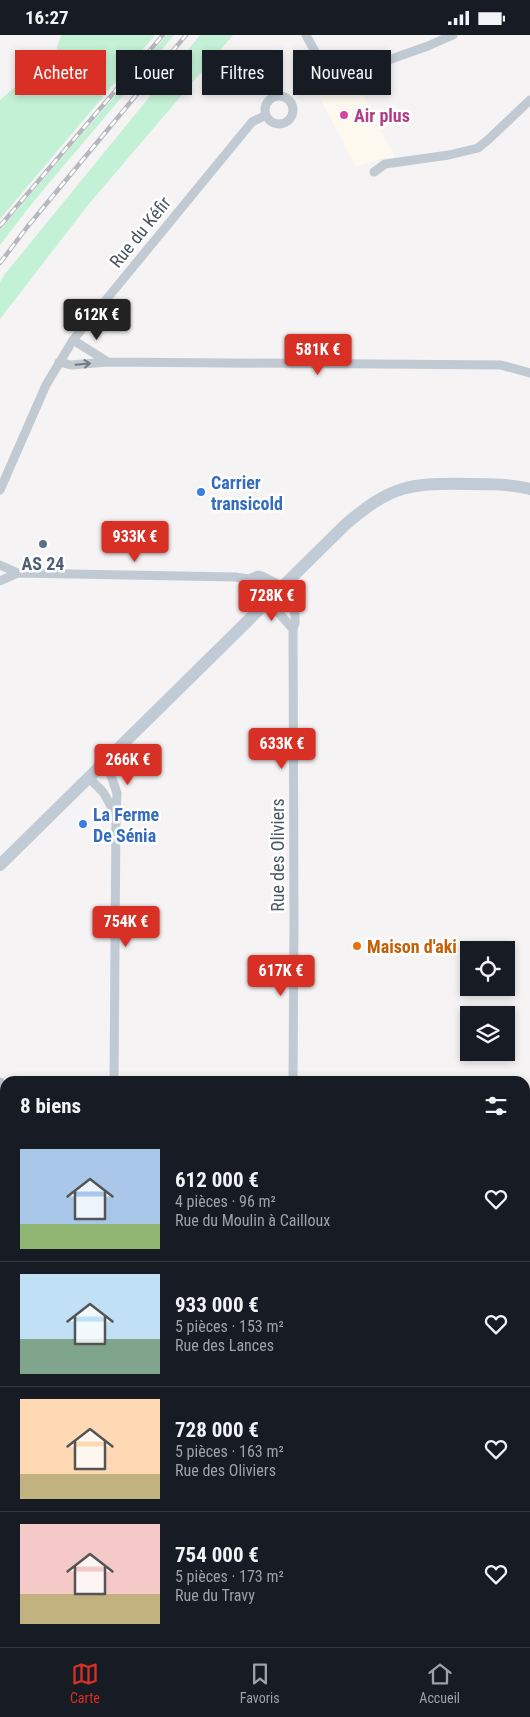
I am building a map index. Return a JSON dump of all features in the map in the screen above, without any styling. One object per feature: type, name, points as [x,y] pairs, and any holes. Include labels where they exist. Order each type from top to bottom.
[{"type":"main road","points":[[0,865],[361,512],[391,493],[416,485],[500,484],[530,489]]},
{"type":"street","points":[[306,35],[328,74],[360,69],[396,58],[453,35]]},
{"type":"street","points":[[374,172],[385,164],[450,155],[478,148],[530,100]]},
{"type":"street","name":"Rue du Kéfir","points":[[0,490],[46,385],[73,340],[252,122],[266,115]]},
{"type":"street","points":[[73,340],[108,362]]},
{"type":"street","points":[[59,361],[71,365],[108,362],[501,365],[530,373]]},
{"type":"street","points":[[0,565],[18,573],[248,579],[258,575],[283,587]]},
{"type":"street","points":[[0,581],[18,573]]},
{"type":"street","points":[[248,579],[293,629]]},
{"type":"street","name":"Rue des Oliviers","points":[[283,587],[295,613],[293,629],[293,1076]]},
{"type":"street","points":[[106,761],[117,793],[114,1076]]},
{"type":"street","points":[[88,778],[103,792],[116,815]]},
{"type":"shaded area","points":[[318,95],[363,95],[395,157],[376,160],[356,167]]},
{"type":"green space","points":[[61,35],[155,35],[142,50],[116,50],[116,81],[106,93],[106,50],[56,50]]},
{"type":"green space","points":[[167,35],[174,35],[161,50],[154,50]]},
{"type":"green space","points":[[200,35],[233,35],[220,50],[202,50],[202,71],[192,83],[192,50],[188,50]]},
{"type":"green space","points":[[15,87],[15,95],[104,95],[0,219],[0,100]]},
{"type":"green space","points":[[116,95],[123,95],[34,201],[0,245],[0,230]]},
{"type":"green space","points":[[151,95],[182,95],[88,205],[0,319],[0,282]]},
{"type":"railway","points":[[0,226],[163,35]]},
{"type":"railway","points":[[0,263],[28,226],[186,35]]},
{"type":"place","name":"Air plus","points":[[344,115]]},
{"type":"place","name":"Carrier transicold","points":[[201,492]]},
{"type":"place","name":"AS 24","points":[[43,544]]},
{"type":"place","name":"La Ferme De Sénia","points":[[83,824]]},
{"type":"place","name":"Maison d'aki","points":[[357,946]]}]
